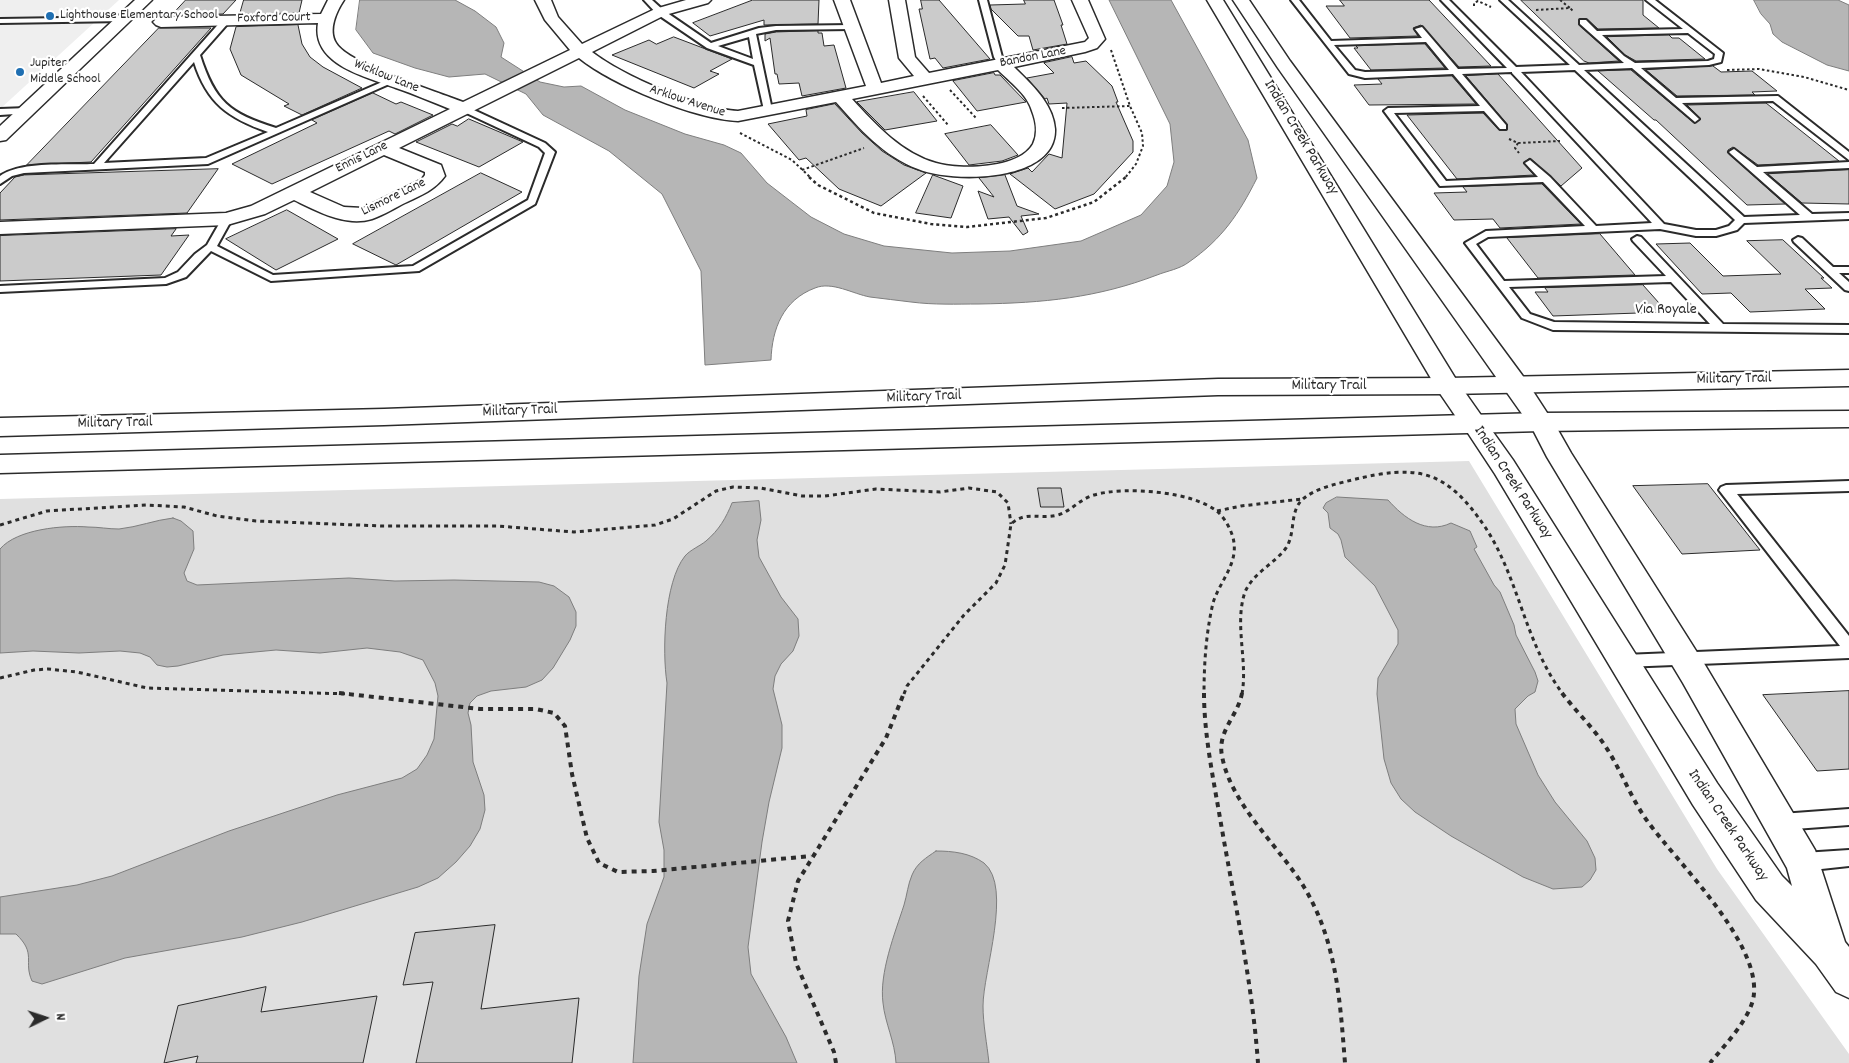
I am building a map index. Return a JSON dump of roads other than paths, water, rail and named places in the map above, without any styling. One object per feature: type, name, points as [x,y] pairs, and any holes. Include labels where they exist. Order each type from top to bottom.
[{"type":"street","points":[[0,136],[144,0]]},
{"type":"street","name":"Wicklow Lane","points":[[336,0],[327,18],[326,32],[328,44],[344,59],[366,72],[463,108]]},
{"type":"street","name":"Arklow Avenue","points":[[543,0],[543,6],[559,30],[582,52],[608,72],[634,85],[713,113],[738,116],[876,89],[924,87]]},
{"type":"street","name":"Ennis Lane","points":[[0,228],[227,219],[258,210],[660,12],[703,0]]},
{"type":"street","points":[[842,0],[876,89]]},
{"type":"street","points":[[897,0],[906,58],[924,87]]},
{"type":"street","name":"Bandon Lane","points":[[924,87],[1002,64],[1091,45],[1097,39],[1080,0]]},
{"type":"street","name":"Indian Creek Parkway","points":[[1215,0],[1256,64],[1448,386],[1504,467],[1704,794],[1769,888],[1839,965]]},
{"type":"street","name":"Indian Creek Parkway","points":[[1242,0],[1290,72],[1541,422],[1565,466],[1685,660],[1803,862],[1839,965]]},
{"type":"street","name":"Foxford Court","points":[[161,22],[327,18]]},
{"type":"street","points":[[840,96],[873,133],[893,149],[911,159],[934,169],[955,172],[982,172],[1002,169],[1024,162],[1036,153],[1045,143],[1046,131],[1041,111],[1032,95],[1002,64]]},
{"type":"street","name":"Lismore Lane","points":[[294,192],[345,215],[358,216],[368,214],[429,183],[435,176],[434,169],[383,148]]},
{"type":"street","name":"Military Trail","points":[[0,427],[404,416],[1208,387],[1448,386],[1849,378]]},
{"type":"street","points":[[0,464],[1541,422],[1849,419]]},
{"type":"lane","points":[[648,0],[660,12],[710,46],[758,63]]},
{"type":"lane","points":[[983,0],[998,57],[1002,64]]},
{"type":"lane","points":[[1295,0],[1352,72],[1365,75],[1709,64],[1718,60],[1719,53],[1650,0]]},
{"type":"lane","points":[[1445,0],[1515,71],[1660,226]]},
{"type":"lane","points":[[1504,0],[1741,220]]},
{"type":"lane","points":[[0,21],[125,19]]},
{"type":"lane","points":[[96,167],[226,21]]},
{"type":"lane","points":[[1583,22],[1621,58],[1634,66],[1695,119]]},
{"type":"lane","points":[[710,46],[776,28],[851,27]]},
{"type":"lane","points":[[1419,29],[1503,127]]},
{"type":"lane","points":[[1594,33],[1689,30]]},
{"type":"lane","points":[[752,33],[768,110]]},
{"type":"lane","points":[[1328,43],[1429,40]]},
{"type":"lane","points":[[196,55],[212,95],[251,123],[275,131]]},
{"type":"lane","points":[[0,181],[9,174],[23,170],[208,161],[392,81]]},
{"type":"lane","points":[[1675,101],[1775,98],[1849,157]]},
{"type":"lane","points":[[211,247],[271,278],[415,269],[532,202],[547,163],[550,152],[542,145],[463,108]]},
{"type":"lane","points":[[1486,108],[1388,111],[1443,184],[1547,179]]},
{"type":"lane","points":[[0,112],[27,111]]},
{"type":"lane","points":[[1734,152],[1810,217]]},
{"type":"lane","points":[[1530,163],[1592,228]]},
{"type":"lane","points":[[1755,170],[1849,165]]},
{"type":"lane","name":"Via Royale","points":[[1849,216],[1741,220],[1732,228],[1702,234],[1678,231],[1660,226],[1486,234],[1470,243],[1526,316],[1554,326],[1849,329]]},
{"type":"lane","points":[[0,289],[166,281],[185,274],[202,252],[211,247],[227,219]]},
{"type":"lane","points":[[1637,239],[1720,328]]},
{"type":"lane","points":[[1798,240],[1849,288]]},
{"type":"lane","points":[[1830,270],[1849,270]]},
{"type":"lane","name":"Via Royale","points":[[1500,284],[1672,278]]},
{"type":"lane","points":[[1849,486],[1726,490],[1849,648]]},
{"type":"lane","points":[[1624,661],[1849,652]]},
{"type":"lane","points":[[1780,822],[1849,817]]},
{"type":"lane","points":[[1803,862],[1849,858]]},
{"type":"place","name":"Lighthouse Elementary School","points":[[50,16]]},
{"type":"place","name":"Jupiter Middle School","points":[[20,72]]}]
